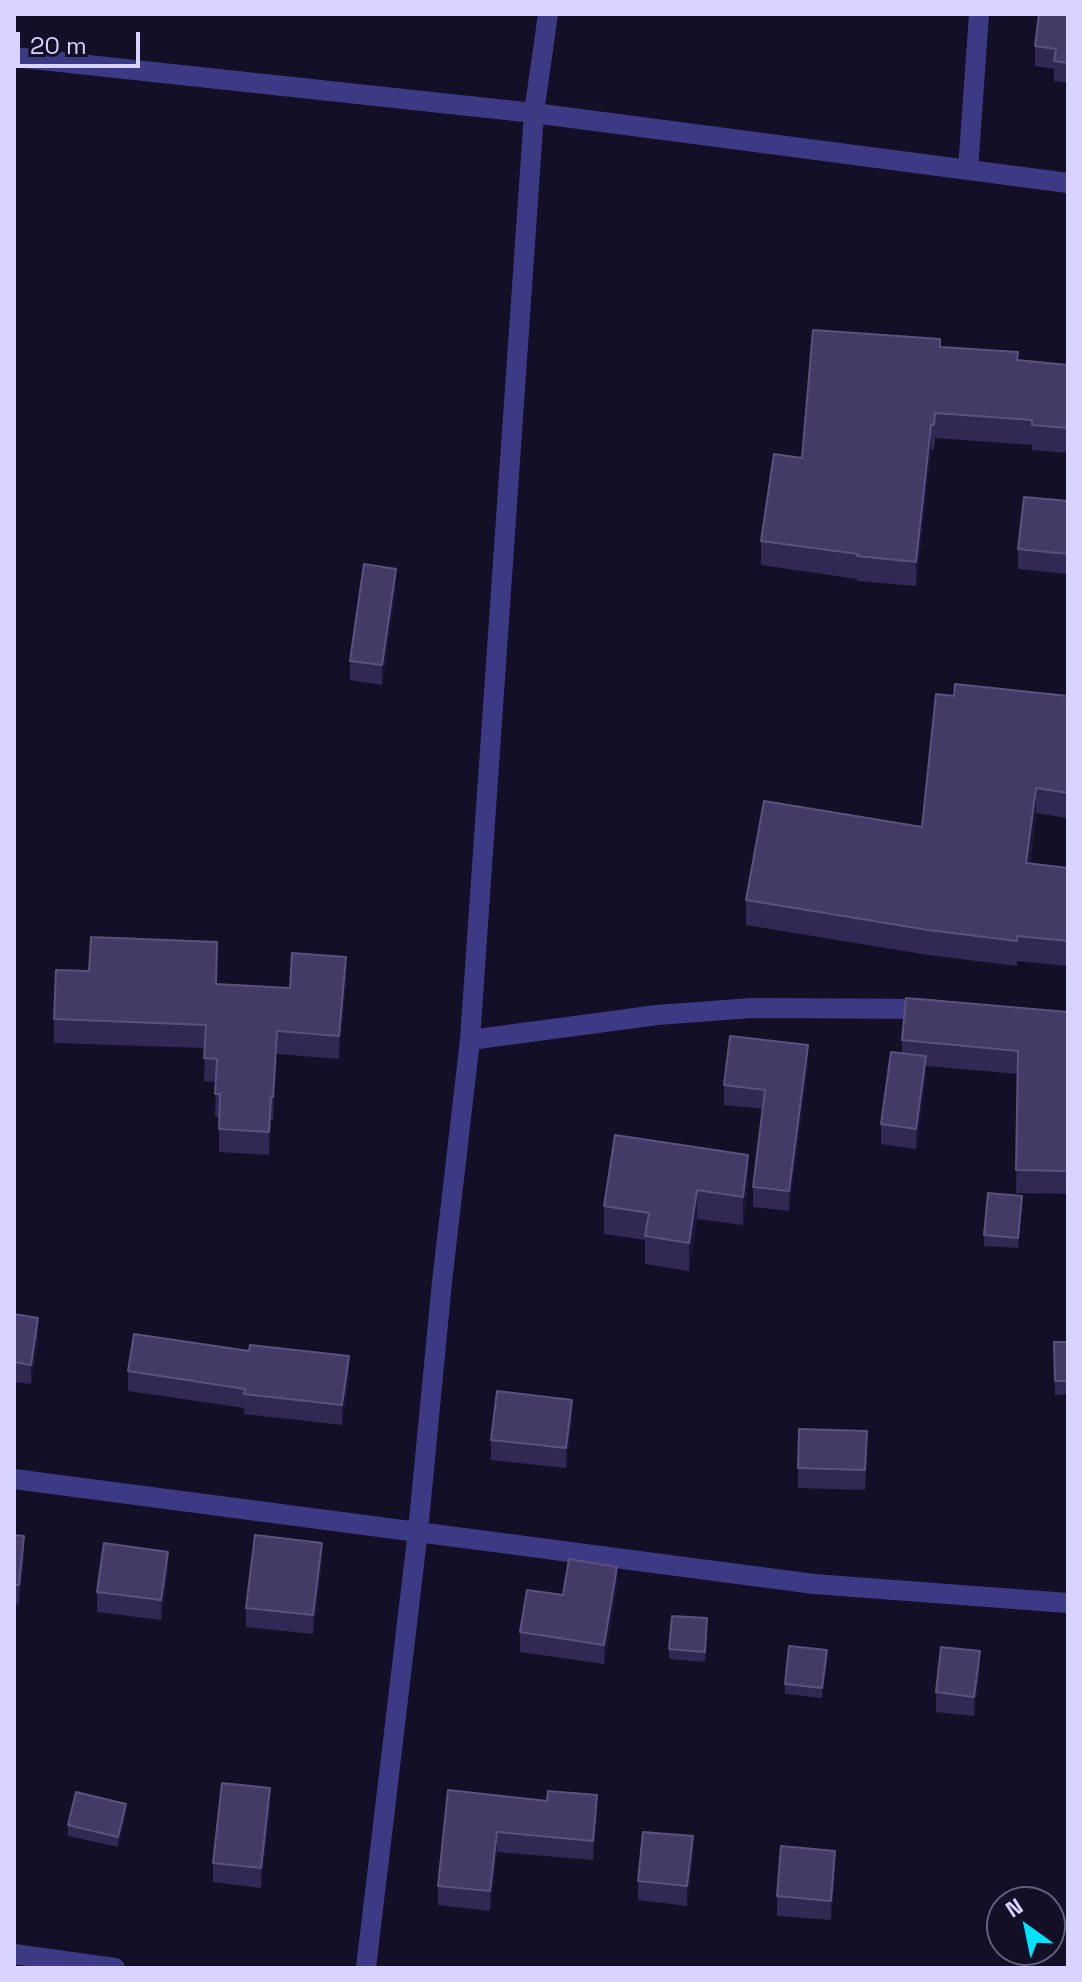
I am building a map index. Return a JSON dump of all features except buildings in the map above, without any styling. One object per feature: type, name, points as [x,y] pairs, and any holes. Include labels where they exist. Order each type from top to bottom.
[{"type":"street","points":[[366,1968],[418,1531],[470,1040],[534,113],[548,14]]},
{"type":"street","points":[[968,170],[979,14]]},
{"type":"street","points":[[14,57],[534,113],[1068,183]]},
{"type":"street","points":[[470,1040],[657,1015],[752,1008],[948,1009]]},
{"type":"street","points":[[14,1479],[814,1584],[1068,1603]]},
{"type":"street","points":[[14,1954],[115,1968]]}]
